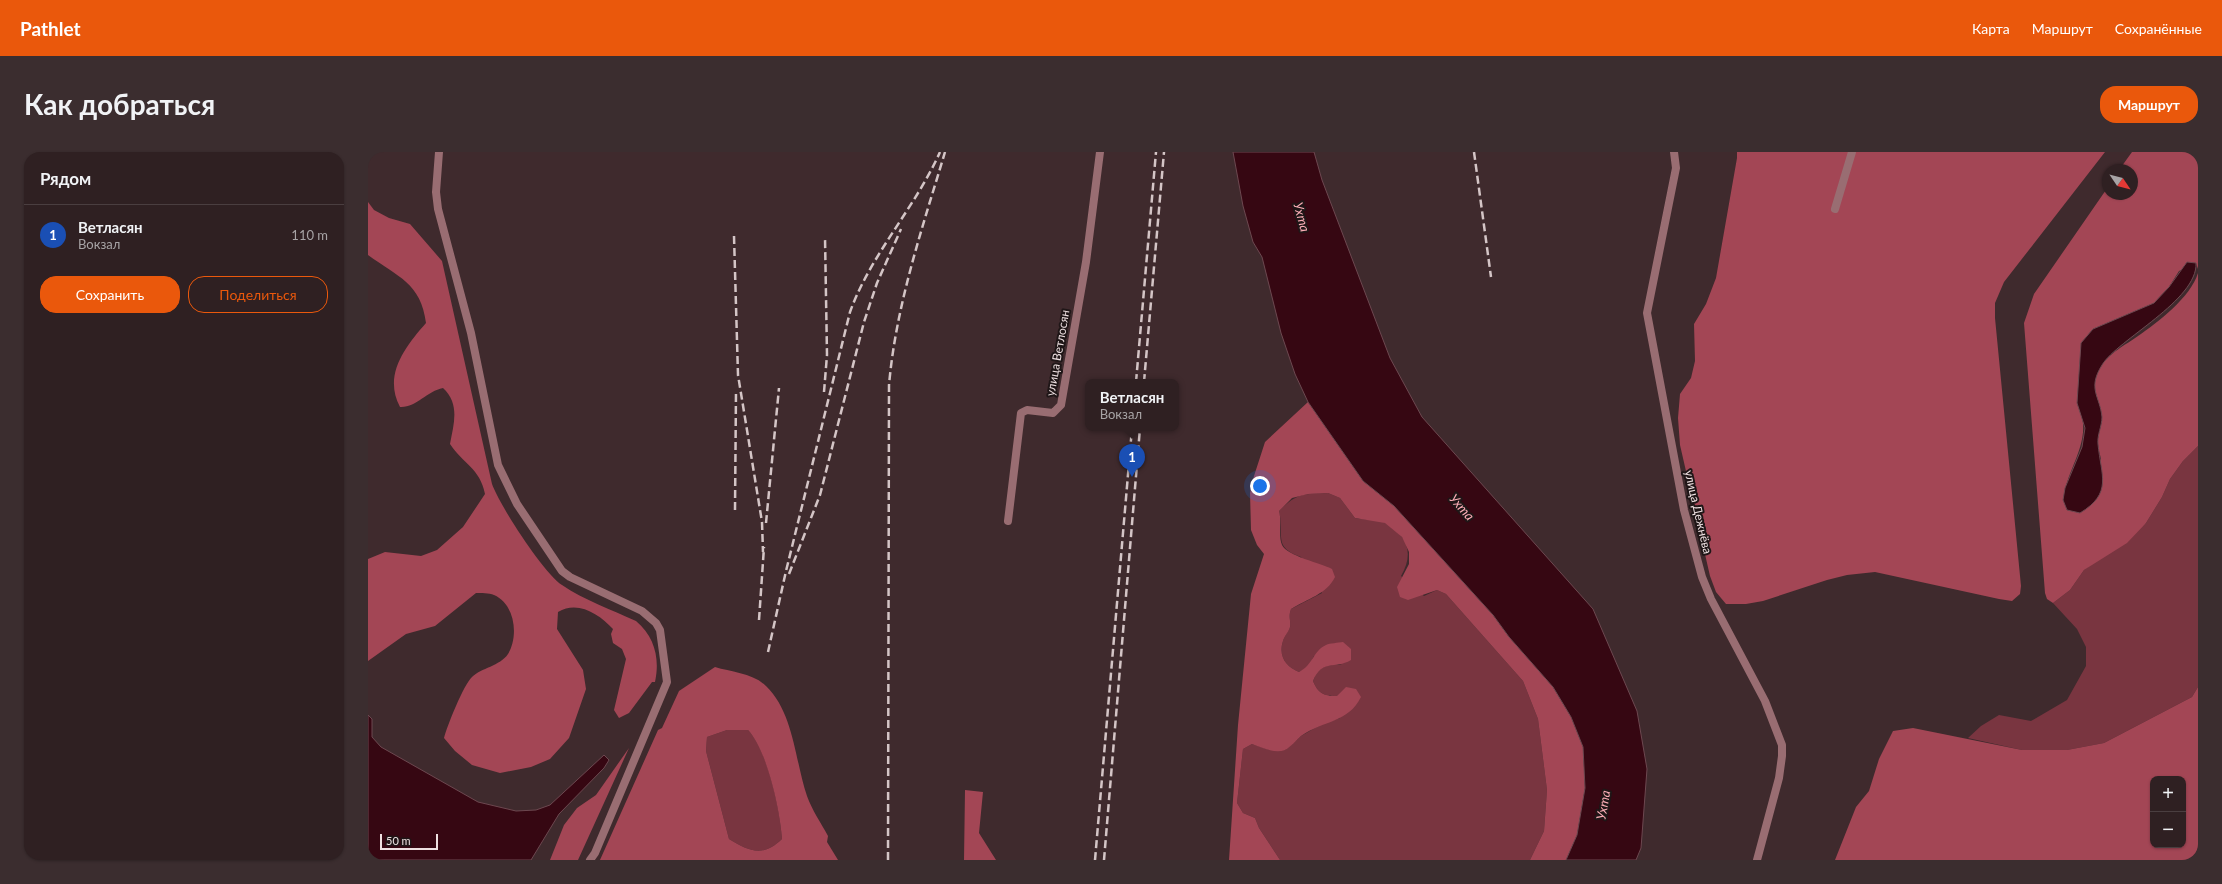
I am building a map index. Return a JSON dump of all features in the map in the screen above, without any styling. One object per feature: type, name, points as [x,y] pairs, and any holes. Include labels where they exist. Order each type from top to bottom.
[{"type":"street","points":[[439,152],[436,192],[438,209],[471,333],[494,452],[510,492],[562,571],[570,577],[642,610],[656,623],[660,630],[667,682],[590,860]]},
{"type":"street","name":"улица Ветлосян","points":[[1008,521],[1021,412],[1027,410],[1053,413],[1061,405],[1088,247],[1100,152]]},
{"type":"street","name":"улица Дежнёва","points":[[1674,152],[1676,168],[1647,313],[1684,510],[1702,577],[1714,604],[1765,701],[1782,745],[1779,778],[1757,860]]},
{"type":"street","points":[[1835,209],[1852,152]]},
{"type":"shaded area","points":[[1737,152],[2105,152],[2004,282],[1995,303],[1995,318],[2021,586],[2020,594],[2012,601],[1875,572],[1847,575],[1763,601],[1746,604],[1726,604],[1716,592],[1710,576],[1680,445],[1678,418],[1680,394],[1691,378],[1695,361],[1694,324],[1706,304],[1716,278]]},
{"type":"shaded area","points":[[2132,152],[2198,152],[2198,269],[2196,263],[2179,271],[2169,287],[2154,303],[2093,329],[2081,343],[2083,430],[2078,455],[2065,489],[2067,510],[2101,459],[2098,441],[2101,420],[2094,386],[2097,373],[2112,354],[2172,309],[2188,291],[2198,273],[2198,446],[2183,461],[2170,479],[2162,497],[2146,523],[2127,543],[2084,570],[2070,590],[2053,603],[2047,599],[2045,593],[2024,323],[2034,294],[2102,196],[2102,200],[2138,200],[2138,164],[2123,164]]},
{"type":"shaded area","points":[[368,202],[374,210],[389,218],[410,224],[442,261],[492,484],[523,538],[544,567],[562,585],[579,595],[636,621],[648,634],[652,641],[657,665],[655,682],[652,682],[629,713],[619,718],[614,710],[626,659],[622,649],[613,643],[611,634],[613,629],[601,618],[588,610],[573,607],[558,612],[557,629],[583,670],[586,689],[569,738],[550,759],[531,767],[500,773],[472,765],[455,751],[444,738],[456,706],[469,681],[480,671],[505,658],[511,647],[514,630],[513,621],[507,605],[501,599],[492,594],[476,593],[435,626],[406,634],[368,661],[368,559],[385,552],[421,556],[437,550],[463,527],[485,494],[483,485],[475,472],[450,444],[454,421],[454,407],[448,394],[443,388],[432,392],[406,407],[400,407],[395,395],[395,373],[399,362],[404,352],[426,323],[423,309],[413,290],[406,282],[368,255]]},
{"type":"shaded area","points":[[1308,402],[1363,481],[1394,506],[1493,615],[1509,637],[1553,687],[1571,717],[1583,747],[1585,788],[1577,835],[1566,860],[1530,860],[1544,831],[1547,790],[1538,719],[1523,681],[1446,594],[1437,590],[1408,600],[1400,597],[1397,587],[1409,564],[1409,552],[1402,537],[1385,523],[1355,518],[1340,498],[1328,493],[1308,494],[1292,498],[1279,511],[1281,541],[1285,549],[1297,556],[1332,569],[1335,577],[1322,592],[1291,609],[1290,627],[1282,646],[1282,656],[1290,667],[1299,672],[1307,666],[1322,648],[1328,644],[1343,642],[1351,649],[1351,660],[1321,669],[1313,681],[1319,691],[1328,695],[1337,696],[1346,687],[1356,689],[1361,697],[1356,705],[1342,717],[1301,736],[1285,750],[1272,751],[1252,744],[1243,749],[1237,803],[1243,813],[1255,818],[1259,828],[1280,860],[1229,860],[1238,725],[1251,594],[1264,554],[1257,545],[1251,530],[1250,493],[1265,442]]},
{"type":"shaded area","points":[[2198,446],[2198,687],[2192,697],[2104,743],[2067,750],[2022,750],[1968,738],[1981,726],[1999,715],[2031,721],[2067,700],[2086,666],[2086,647],[2077,629],[2053,603],[2070,590],[2084,570],[2146,523],[2162,497],[2170,479],[2183,461]]},
{"type":"shaded area","points":[[1328,493],[1340,498],[1355,518],[1383,522],[1393,528],[1404,540],[1407,546],[1407,560],[1401,576],[1424,596],[1437,590],[1446,594],[1523,681],[1538,719],[1547,790],[1544,831],[1530,860],[1280,860],[1259,828],[1255,818],[1243,813],[1237,803],[1243,749],[1252,744],[1270,750],[1285,750],[1301,736],[1322,724],[1340,718],[1337,696],[1322,693],[1313,681],[1318,672],[1324,667],[1342,665],[1314,656],[1308,668],[1299,672],[1290,667],[1282,656],[1282,646],[1290,627],[1291,609],[1322,593],[1301,557],[1286,549],[1283,544],[1281,539],[1279,511],[1291,501],[1306,494]]},
{"type":"shaded area","points":[[715,667],[755,678],[766,686],[783,710],[788,723],[807,796],[828,836],[827,842],[838,860],[600,860],[658,730],[662,728],[679,691]],"holes":[[[727,730],[748,730],[755,739],[767,766],[779,813],[782,839],[769,848],[756,851],[743,847],[729,839],[706,751],[707,737]]]},
{"type":"shaded area","points":[[2198,687],[2198,860],[1835,860],[1856,807],[1869,791],[1879,759],[1893,731],[1913,728],[2022,750],[2067,750],[2104,743],[2192,697]]},
{"type":"shaded area","points":[[727,730],[748,730],[755,740],[767,766],[776,797],[782,839],[769,848],[756,851],[743,847],[729,839],[706,751],[707,737]]},
{"type":"shaded area","points":[[629,748],[578,860],[550,860],[564,825],[577,808],[596,795]]},
{"type":"shaded area","points":[[965,790],[983,792],[979,833],[996,860],[964,860]]},
{"type":"water","name":"Ухта","points":[[1233,152],[1314,152],[1322,180],[1390,358],[1422,417],[1593,609],[1637,711],[1647,769],[1641,848],[1636,860],[1566,860],[1577,835],[1585,788],[1583,747],[1571,717],[1553,687],[1509,637],[1493,615],[1394,506],[1363,481],[1308,402],[1295,374],[1281,333],[1262,257],[1253,242],[1243,206]]},
{"type":"water","points":[[2187,262],[2196,263],[2193,277],[2184,291],[2171,305],[2110,355],[2098,373],[2095,380],[2095,386],[2102,417],[2098,441],[2102,475],[2101,491],[2090,506],[2080,513],[2067,510],[2063,500],[2065,488],[2082,447],[2085,428],[2077,403],[2081,343],[2093,329],[2154,303],[2169,287]]},
{"type":"water","points":[[368,715],[372,719],[372,737],[381,747],[478,802],[516,811],[536,810],[550,805],[604,755],[609,760],[604,768],[559,814],[531,860],[368,860]]},
{"type":"railway","points":[[768,652],[786,571],[850,312],[869,270],[930,173],[940,152]]},
{"type":"railway","points":[[888,860],[889,385],[892,355],[904,296],[919,238],[945,152]]},
{"type":"railway","points":[[1136,379],[1156,152]]},
{"type":"railway","points":[[1144,379],[1164,152]]},
{"type":"railway","points":[[1474,152],[1491,277]]},
{"type":"railway","points":[[789,574],[820,495],[864,322],[877,283],[901,229]]},
{"type":"railway","points":[[734,236],[738,375],[762,522],[763,552]]},
{"type":"railway","points":[[824,392],[827,355],[825,237]]},
{"type":"railway","points":[[766,523],[779,388]]},
{"type":"railway","points":[[735,510],[736,391]]},
{"type":"railway","points":[[1095,860],[1132,431]]},
{"type":"railway","points":[[1104,860],[1140,431]]},
{"type":"railway","points":[[759,620],[764,547]]},
{"type":"place","name":"Ветласян","points":[[1132,477]]}]
